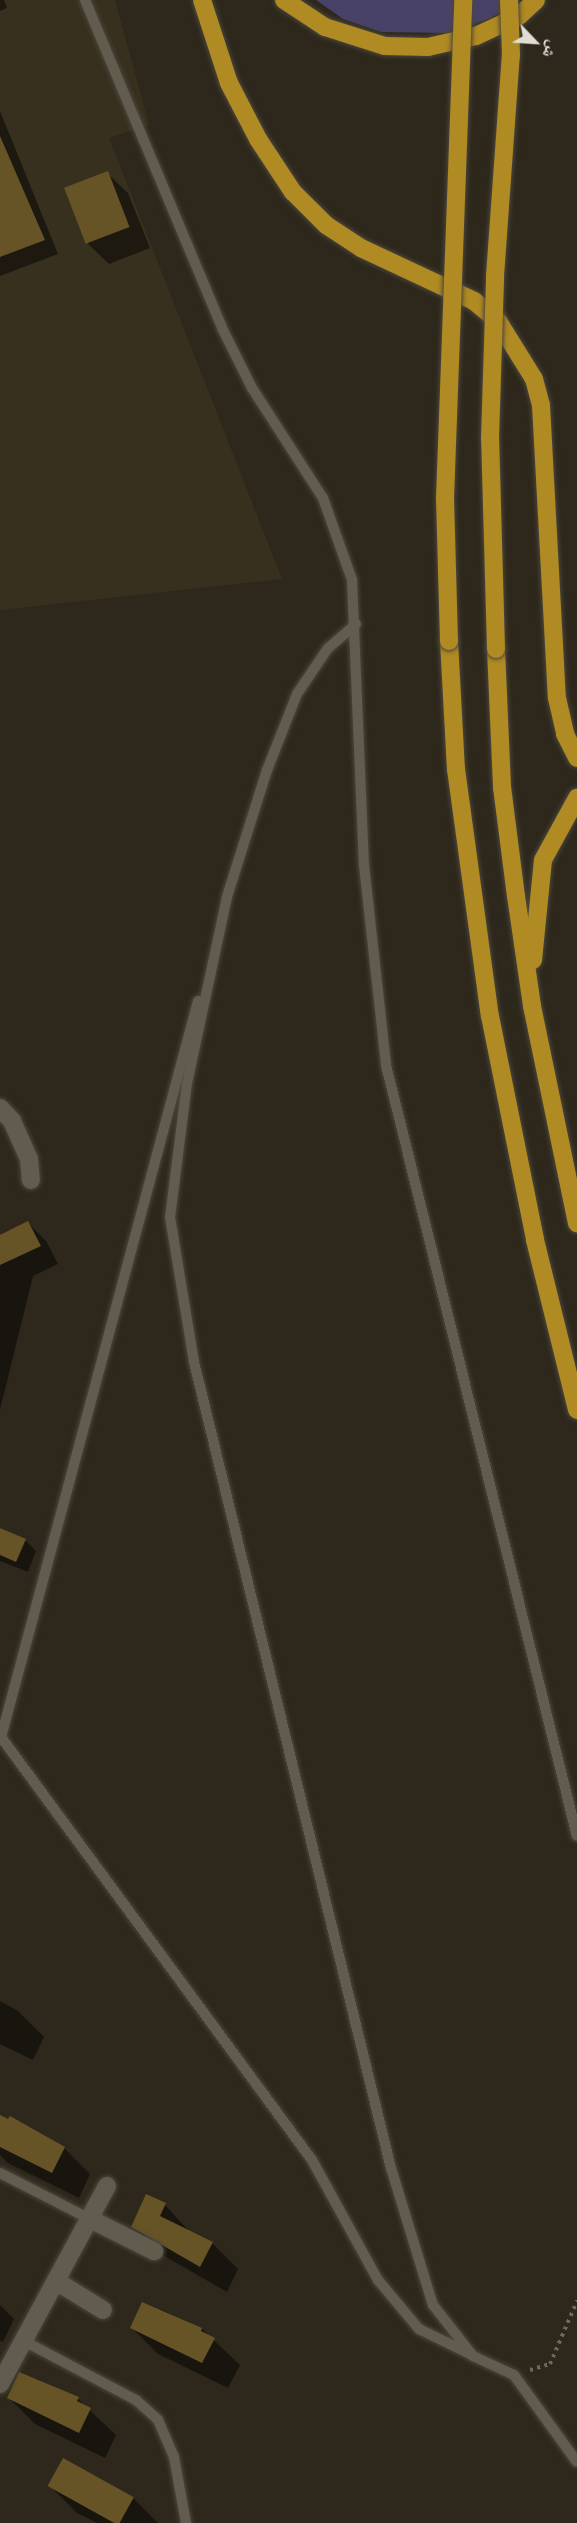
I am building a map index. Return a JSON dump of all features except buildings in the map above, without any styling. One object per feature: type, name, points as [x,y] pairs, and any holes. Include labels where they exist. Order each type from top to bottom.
[{"type":"highway","points":[[202,0],[229,83],[258,139],[293,192],[326,225],[361,248],[474,301],[498,321],[534,378],[541,405],[557,698],[565,734],[577,758]]},
{"type":"highway","points":[[284,0],[324,27],[385,46],[428,46],[476,36],[519,16],[536,0]]},
{"type":"highway","points":[[463,0],[445,499],[456,769],[490,1016],[535,1240],[577,1410]]},
{"type":"highway","points":[[509,0],[511,55],[495,276],[490,439],[502,787],[532,1006],[577,1223]]},
{"type":"highway","points":[[532,1006],[535,916],[543,860],[577,798]]},
{"type":"street","points":[[0,1108],[12,1121],[29,1159],[31,1180]]},
{"type":"street","points":[[1,2380],[107,2186]]},
{"type":"street","points":[[90,2218],[154,2252]]},
{"type":"street","points":[[56,2281],[103,2310]]},
{"type":"lane","points":[[85,0],[222,328],[252,388],[323,498],[352,580],[356,624],[364,865],[386,1065],[577,1836]]},
{"type":"lane","points":[[356,624],[328,648],[297,694],[267,770],[227,897],[1,1737],[312,2160],[378,2280],[419,2329],[514,2375],[577,2462]]},
{"type":"lane","points":[[227,897],[187,1083],[170,1216],[194,1362],[391,2168],[432,2305],[473,2356]]},
{"type":"lane","points":[[0,2173],[90,2218]]},
{"type":"lane","points":[[22,2340],[136,2400],[158,2420],[174,2457],[186,2523]]},
{"type":"path","points":[[514,2375],[550,2364],[577,2301]]},
{"type":"shaded area","points":[[0,0],[115,0],[149,125],[109,138],[282,579],[0,610]]},
{"type":"shaded area","points":[[316,0],[519,0],[491,18],[447,33],[381,32],[343,19]]}]
